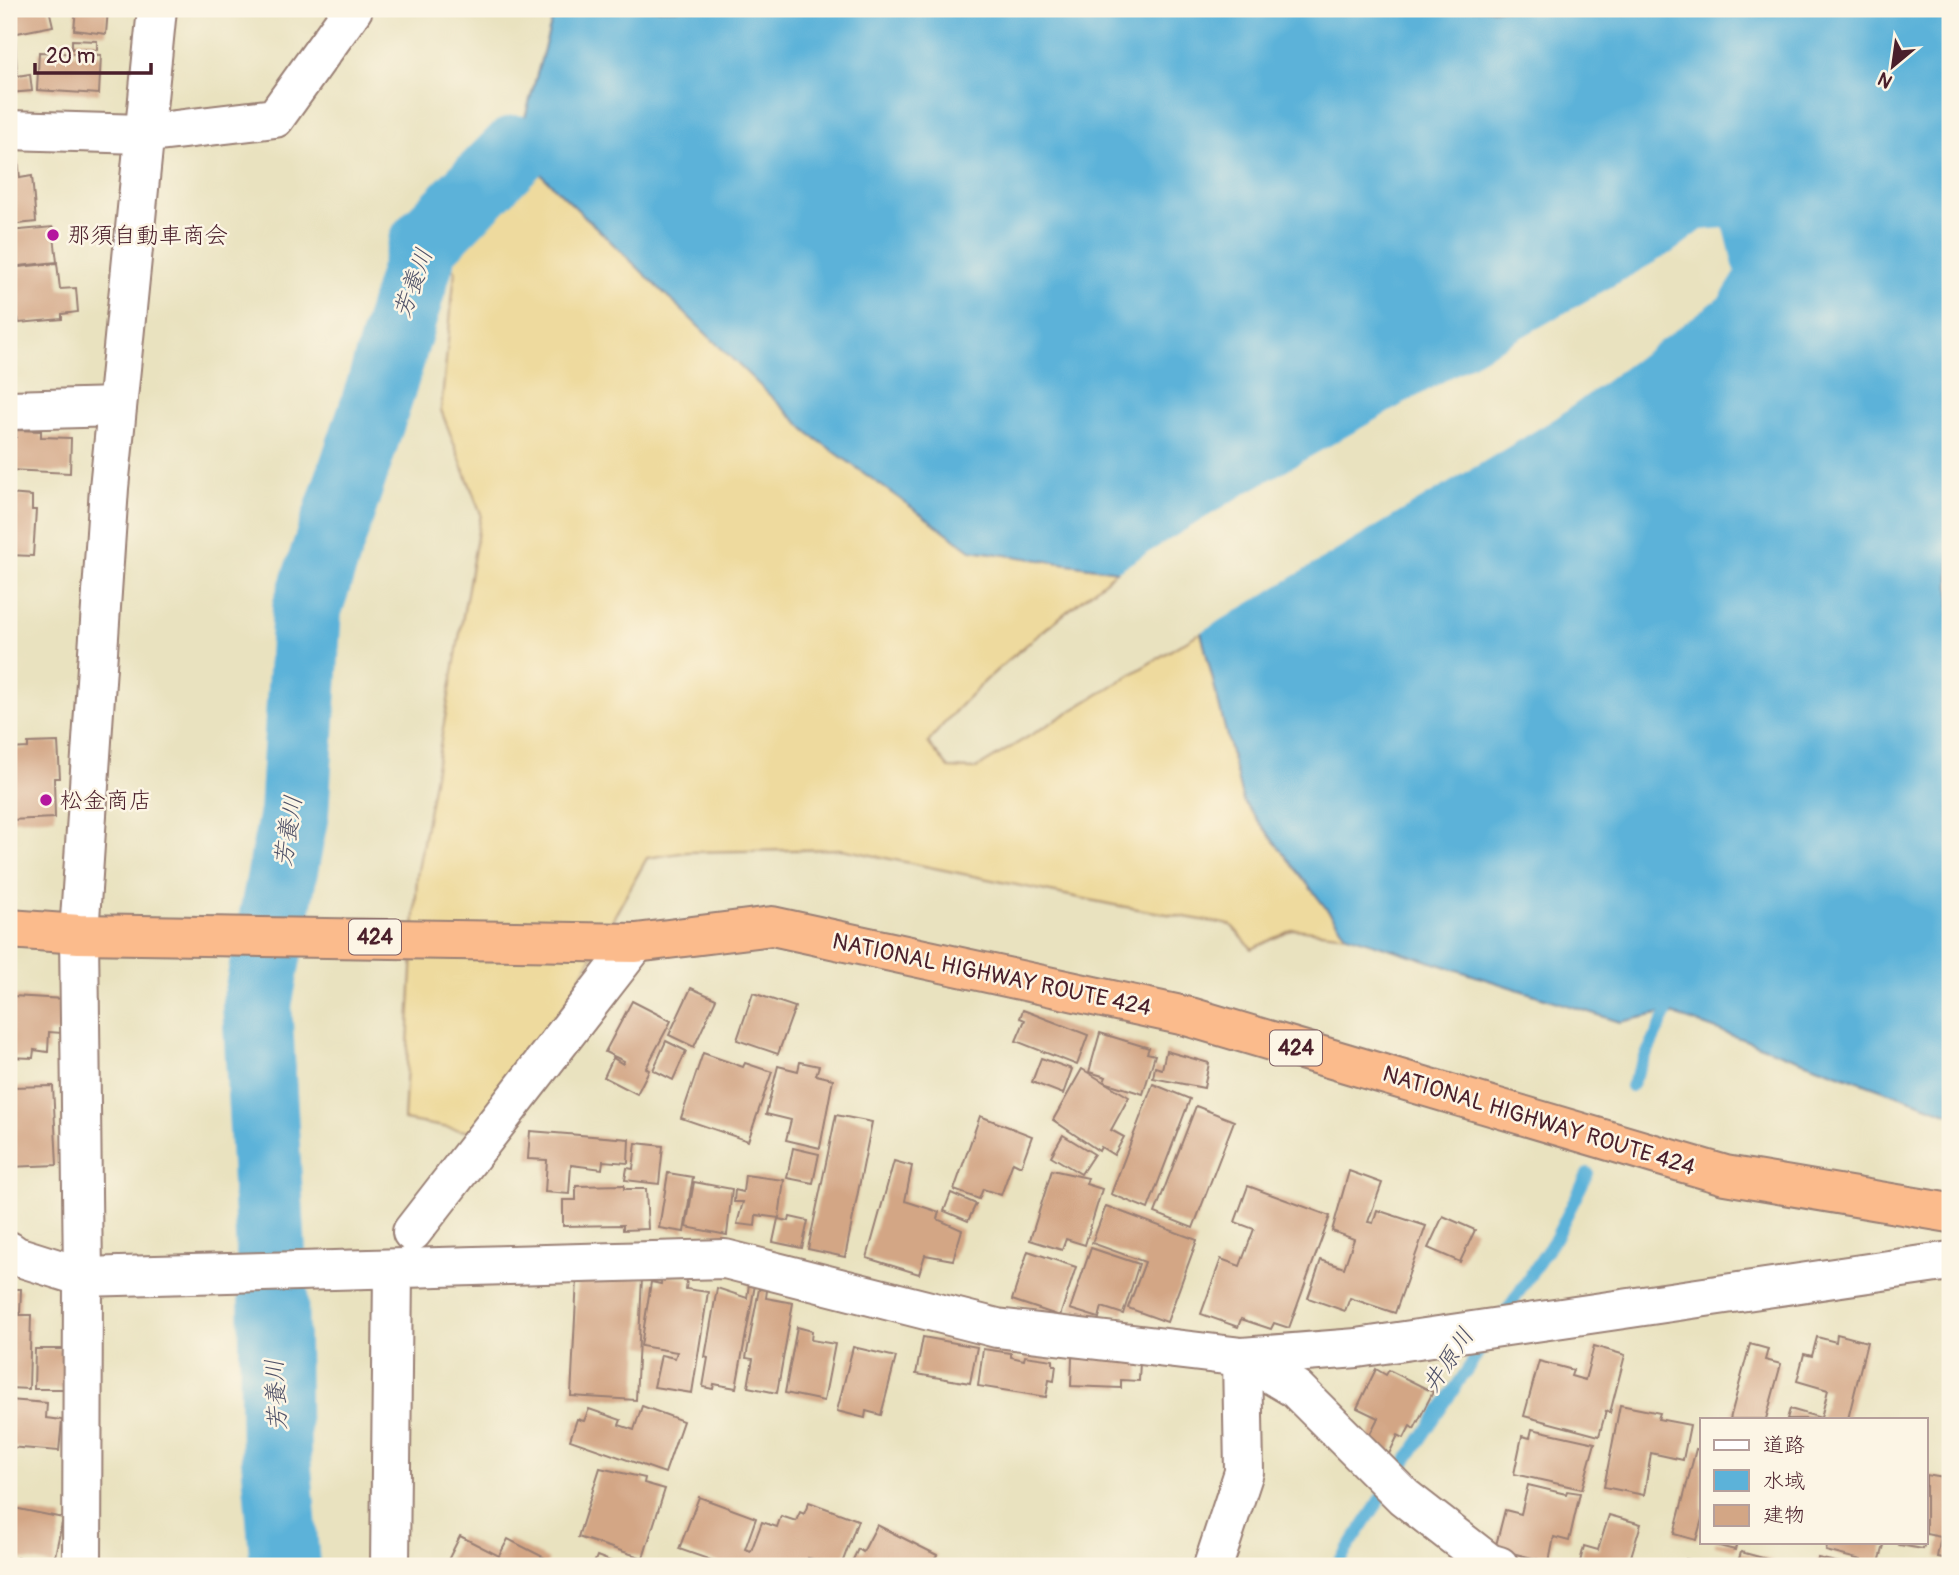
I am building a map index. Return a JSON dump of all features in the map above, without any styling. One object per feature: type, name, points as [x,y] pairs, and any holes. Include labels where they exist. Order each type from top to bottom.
[{"type":"highway","name":"NATIONAL HIGHWAY ROUTE 424","points":[[9,929],[636,943],[772,926],[1190,1017],[1725,1175],[1950,1213]]},
{"type":"street","points":[[82,1566],[83,1277],[117,407],[142,134],[157,9]]},
{"type":"street","points":[[9,130],[142,134],[275,118],[354,9]]},
{"type":"street","points":[[9,410],[117,407]]},
{"type":"street","points":[[412,1232],[636,943]]},
{"type":"street","points":[[9,1251],[16,1256],[83,1277],[725,1259],[997,1328],[1242,1357],[1357,1348],[1950,1261]]},
{"type":"street","points":[[390,1566],[393,1270]]},
{"type":"street","points":[[1213,1566],[1244,1472],[1242,1357]]},
{"type":"street","points":[[1242,1357],[1296,1389],[1404,1497],[1489,1563],[1499,1566]]},
{"type":"sand","points":[[516,150],[711,338],[971,550],[1117,571],[994,673],[948,719],[928,743],[949,768],[975,769],[1201,632],[1243,801],[1347,935],[1294,929],[1252,949],[1231,925],[1114,905],[842,849],[687,852],[647,858],[548,1035],[471,1132],[404,1120],[417,876],[481,514],[441,410],[455,271],[424,243]]},
{"type":"water","points":[[555,9],[1950,9],[1950,1114],[1667,1012],[1620,1022],[1347,935],[1243,801],[1201,632],[1153,576],[971,550],[811,435],[516,150]]},
{"type":"pier","points":[[1724,228],[1735,273],[1720,297],[1556,418],[1198,634],[1151,579],[1113,574],[1248,492],[1673,252],[1702,230]]},
{"type":"building","points":[[9,9],[49,9],[53,26],[12,34]]},
{"type":"building","points":[[76,9],[108,9],[106,34],[74,30]]},
{"type":"building","points":[[15,35],[17,76],[30,74],[32,91],[9,93],[9,36]]},
{"type":"building","points":[[72,40],[97,41],[97,50],[72,49]]},
{"type":"building","points":[[39,52],[101,55],[99,94],[37,90]]},
{"type":"building","points":[[18,160],[20,178],[32,176],[36,222],[9,225],[9,161]]},
{"type":"building","points":[[53,227],[57,262],[9,267],[9,231]]},
{"type":"building","points":[[57,263],[60,289],[76,288],[78,312],[62,314],[62,319],[19,323],[18,318],[9,319],[9,268]]},
{"type":"building","points":[[16,430],[41,431],[41,437],[71,438],[70,473],[9,470],[9,437],[16,437]]},
{"type":"building","points":[[9,494],[32,496],[32,510],[36,510],[33,556],[9,555]]},
{"type":"building","points":[[58,742],[60,778],[54,778],[55,818],[9,820],[9,749],[28,748],[28,743]]},
{"type":"building","points":[[691,988],[716,999],[694,1047],[669,1035]]},
{"type":"building","points":[[753,993],[795,1007],[778,1054],[737,1040]]},
{"type":"building","points":[[12,996],[64,999],[62,1033],[49,1032],[48,1052],[34,1050],[33,1058],[9,1057],[9,1007],[12,1007]]},
{"type":"building","points":[[632,1001],[671,1021],[646,1068],[649,1070],[637,1094],[604,1077],[613,1058],[623,1064],[624,1061],[605,1052]]},
{"type":"building","points":[[1023,1010],[1088,1035],[1077,1065],[1016,1041],[1025,1020],[1020,1018]]},
{"type":"building","points":[[1100,1033],[1149,1048],[1147,1053],[1155,1055],[1143,1094],[1104,1082],[1106,1077],[1089,1072]]},
{"type":"building","points":[[666,1041],[686,1051],[673,1080],[653,1070]]},
{"type":"building","points":[[1166,1051],[1209,1063],[1204,1088],[1153,1078],[1155,1067],[1162,1069]]},
{"type":"building","points":[[703,1053],[743,1067],[745,1063],[772,1072],[748,1141],[681,1118]]},
{"type":"building","points":[[1041,1058],[1072,1069],[1063,1094],[1032,1082]]},
{"type":"building","points":[[800,1062],[819,1066],[816,1075],[833,1079],[820,1148],[786,1140],[791,1120],[766,1114],[778,1066],[798,1071]]},
{"type":"building","points":[[1082,1069],[1129,1097],[1111,1130],[1124,1137],[1114,1155],[1101,1147],[1099,1151],[1053,1120]]},
{"type":"building","points":[[1153,1084],[1190,1099],[1148,1209],[1111,1194]]},
{"type":"building","points":[[53,1086],[57,1165],[9,1167],[9,1087]]},
{"type":"building","points":[[1196,1106],[1234,1121],[1193,1228],[1155,1213]]},
{"type":"building","points":[[836,1115],[872,1122],[845,1257],[808,1249]]},
{"type":"building","points":[[980,1116],[1032,1136],[1021,1166],[1013,1162],[1001,1195],[983,1189],[979,1199],[954,1190]]},
{"type":"building","points":[[530,1131],[629,1139],[628,1163],[603,1161],[602,1169],[571,1165],[569,1194],[545,1192],[547,1160],[528,1159]]},
{"type":"building","points":[[1063,1135],[1094,1154],[1081,1174],[1051,1156]]},
{"type":"building","points":[[636,1143],[663,1146],[659,1184],[625,1180],[627,1168],[633,1169]]},
{"type":"building","points":[[793,1148],[819,1154],[813,1183],[787,1178]]},
{"type":"building","points":[[894,1161],[912,1166],[905,1201],[939,1212],[937,1219],[962,1230],[953,1260],[925,1255],[919,1274],[867,1258]]},
{"type":"building","points":[[1052,1170],[1088,1178],[1086,1184],[1102,1189],[1085,1245],[1066,1239],[1062,1250],[1030,1240]]},
{"type":"building","points":[[1349,1171],[1382,1183],[1368,1222],[1373,1223],[1377,1210],[1426,1226],[1395,1313],[1350,1298],[1345,1311],[1308,1298],[1321,1260],[1344,1268],[1354,1239],[1332,1231]]},
{"type":"building","points":[[668,1173],[693,1177],[684,1232],[659,1228]]},
{"type":"building","points":[[745,1175],[784,1180],[779,1218],[756,1215],[755,1226],[737,1224],[743,1202],[734,1202],[735,1190],[743,1192]]},
{"type":"building","points":[[694,1182],[732,1189],[727,1235],[686,1227]]},
{"type":"building","points":[[624,1185],[624,1189],[646,1189],[648,1229],[623,1230],[623,1225],[563,1226],[563,1200],[576,1200],[576,1186]]},
{"type":"building","points":[[1248,1186],[1330,1216],[1289,1328],[1274,1323],[1271,1329],[1241,1319],[1238,1327],[1201,1314],[1221,1259],[1240,1266],[1254,1229],[1235,1222]]},
{"type":"building","points":[[951,1193],[976,1204],[968,1221],[944,1211]]},
{"type":"building","points":[[1106,1206],[1197,1240],[1167,1322],[1128,1308],[1145,1262],[1092,1243]]},
{"type":"building","points":[[1443,1216],[1475,1230],[1460,1262],[1428,1248]]},
{"type":"building","points":[[790,1217],[808,1221],[802,1248],[773,1242],[778,1219],[789,1221]]},
{"type":"building","points":[[1091,1248],[1139,1264],[1123,1314],[1102,1307],[1099,1318],[1070,1309]]},
{"type":"building","points":[[1028,1251],[1076,1267],[1060,1316],[1012,1300]]},
{"type":"building","points":[[663,1275],[687,1279],[686,1289],[708,1292],[692,1393],[654,1387],[661,1355],[675,1358],[677,1352],[641,1346],[651,1282],[661,1284]]},
{"type":"building","points":[[642,1278],[636,1400],[571,1396],[577,1279]]},
{"type":"building","points":[[749,1284],[755,1285],[736,1388],[714,1384],[713,1389],[703,1387],[708,1358],[705,1357],[717,1288],[747,1298]]},
{"type":"building","points":[[9,1289],[21,1289],[20,1315],[31,1315],[29,1389],[9,1388]]},
{"type":"building","points":[[759,1289],[767,1290],[766,1298],[793,1303],[777,1393],[748,1387],[753,1359],[746,1358]]},
{"type":"building","points":[[797,1327],[812,1331],[811,1340],[835,1344],[824,1401],[785,1393]]},
{"type":"building","points":[[1837,1334],[1867,1342],[1848,1418],[1821,1418],[1828,1390],[1797,1381],[1804,1354],[1812,1356],[1817,1337],[1836,1342]]},
{"type":"building","points":[[923,1337],[977,1347],[970,1383],[916,1374]]},
{"type":"building","points":[[1750,1344],[1768,1349],[1765,1360],[1781,1364],[1766,1418],[1730,1418]]},
{"type":"building","points":[[1594,1346],[1625,1355],[1610,1413],[1606,1411],[1599,1436],[1524,1416],[1539,1361],[1573,1370],[1571,1376],[1585,1380]]},
{"type":"building","points":[[853,1347],[896,1357],[881,1415],[866,1411],[865,1418],[837,1411]]},
{"type":"building","points":[[35,1349],[65,1349],[64,1389],[34,1389]]},
{"type":"building","points":[[983,1349],[1011,1353],[1011,1357],[1024,1360],[1025,1356],[1053,1360],[1053,1365],[1056,1365],[1054,1381],[1049,1380],[1046,1397],[978,1386]]},
{"type":"building","points":[[1072,1357],[1140,1361],[1139,1381],[1121,1380],[1121,1388],[1071,1386]]},
{"type":"building","points":[[1376,1369],[1386,1375],[1389,1370],[1433,1392],[1414,1429],[1410,1426],[1404,1438],[1398,1435],[1389,1454],[1366,1442],[1378,1418],[1357,1408]]},
{"type":"building","points":[[9,1400],[47,1403],[46,1418],[62,1420],[59,1451],[9,1447]]},
{"type":"building","points":[[1620,1405],[1660,1413],[1658,1419],[1690,1425],[1683,1460],[1651,1453],[1644,1495],[1604,1487]]},
{"type":"building","points":[[642,1406],[683,1421],[665,1473],[570,1440],[577,1419],[584,1421],[589,1409],[621,1420],[619,1425],[634,1430]]},
{"type":"building","points":[[1790,1409],[1821,1418],[1787,1418]]},
{"type":"building","points":[[1532,1429],[1595,1443],[1582,1489],[1514,1474],[1522,1436],[1530,1438]]},
{"type":"building","points":[[1696,1449],[1700,1450],[1700,1526],[1696,1540],[1674,1534]]},
{"type":"building","points":[[600,1468],[645,1478],[644,1483],[665,1489],[643,1558],[578,1537]]},
{"type":"building","points":[[1927,1475],[1950,1479],[1950,1559],[1937,1557],[1941,1537],[1927,1534]]},
{"type":"building","points":[[1528,1485],[1566,1494],[1567,1491],[1580,1493],[1569,1541],[1554,1537],[1549,1562],[1495,1549],[1505,1510],[1521,1514]]},
{"type":"building","points":[[699,1497],[756,1518],[745,1549],[751,1551],[762,1522],[777,1527],[781,1516],[796,1521],[800,1512],[804,1514],[809,1502],[858,1520],[841,1566],[808,1558],[805,1566],[728,1566],[679,1549]]},
{"type":"building","points":[[9,1507],[63,1518],[53,1565],[17,1558],[16,1563],[9,1561]]},
{"type":"building","points":[[1609,1515],[1641,1524],[1628,1566],[1579,1566],[1584,1546],[1598,1550]]},
{"type":"building","points":[[877,1525],[937,1555],[931,1566],[850,1566],[858,1549],[863,1552]]},
{"type":"building","points":[[460,1536],[499,1556],[508,1539],[549,1560],[546,1566],[445,1566]]},
{"type":"building","points":[[1715,1544],[1736,1544],[1735,1550]]},
{"type":"building","points":[[1828,1544],[1884,1544],[1878,1566],[1860,1566],[1861,1560],[1826,1551]]},
{"type":"building","points":[[1899,1544],[1924,1544],[1923,1549]]},
{"type":"building","points":[[1741,1552],[1774,1561],[1773,1566],[1737,1566]]},
{"type":"building","points":[[597,1556],[623,1566],[593,1566]]},
{"type":"building","points":[[1818,1558],[1849,1565],[1816,1566]]},
{"type":"building","points":[[1686,1559],[1712,1565],[1712,1566],[1684,1566]]},
{"type":"building","points":[[1447,1560],[1460,1566],[1444,1566]]},
{"type":"waterway","name":"芳養川","points":[[285,1566],[276,1458],[273,1288],[257,1004],[294,813],[307,609],[380,391],[424,243],[516,150]]},
{"type":"waterway","name":"井原川","points":[[1631,1086],[1667,1012]]},
{"type":"waterway","name":"井原川","points":[[1501,1319],[1556,1237],[1588,1173]]},
{"type":"waterway","name":"井原川","points":[[1336,1566],[1489,1337]]},
{"type":"place","name":"那須自動車商会","points":[[53,235]]},
{"type":"place","name":"松金商店","points":[[46,800]]}]
